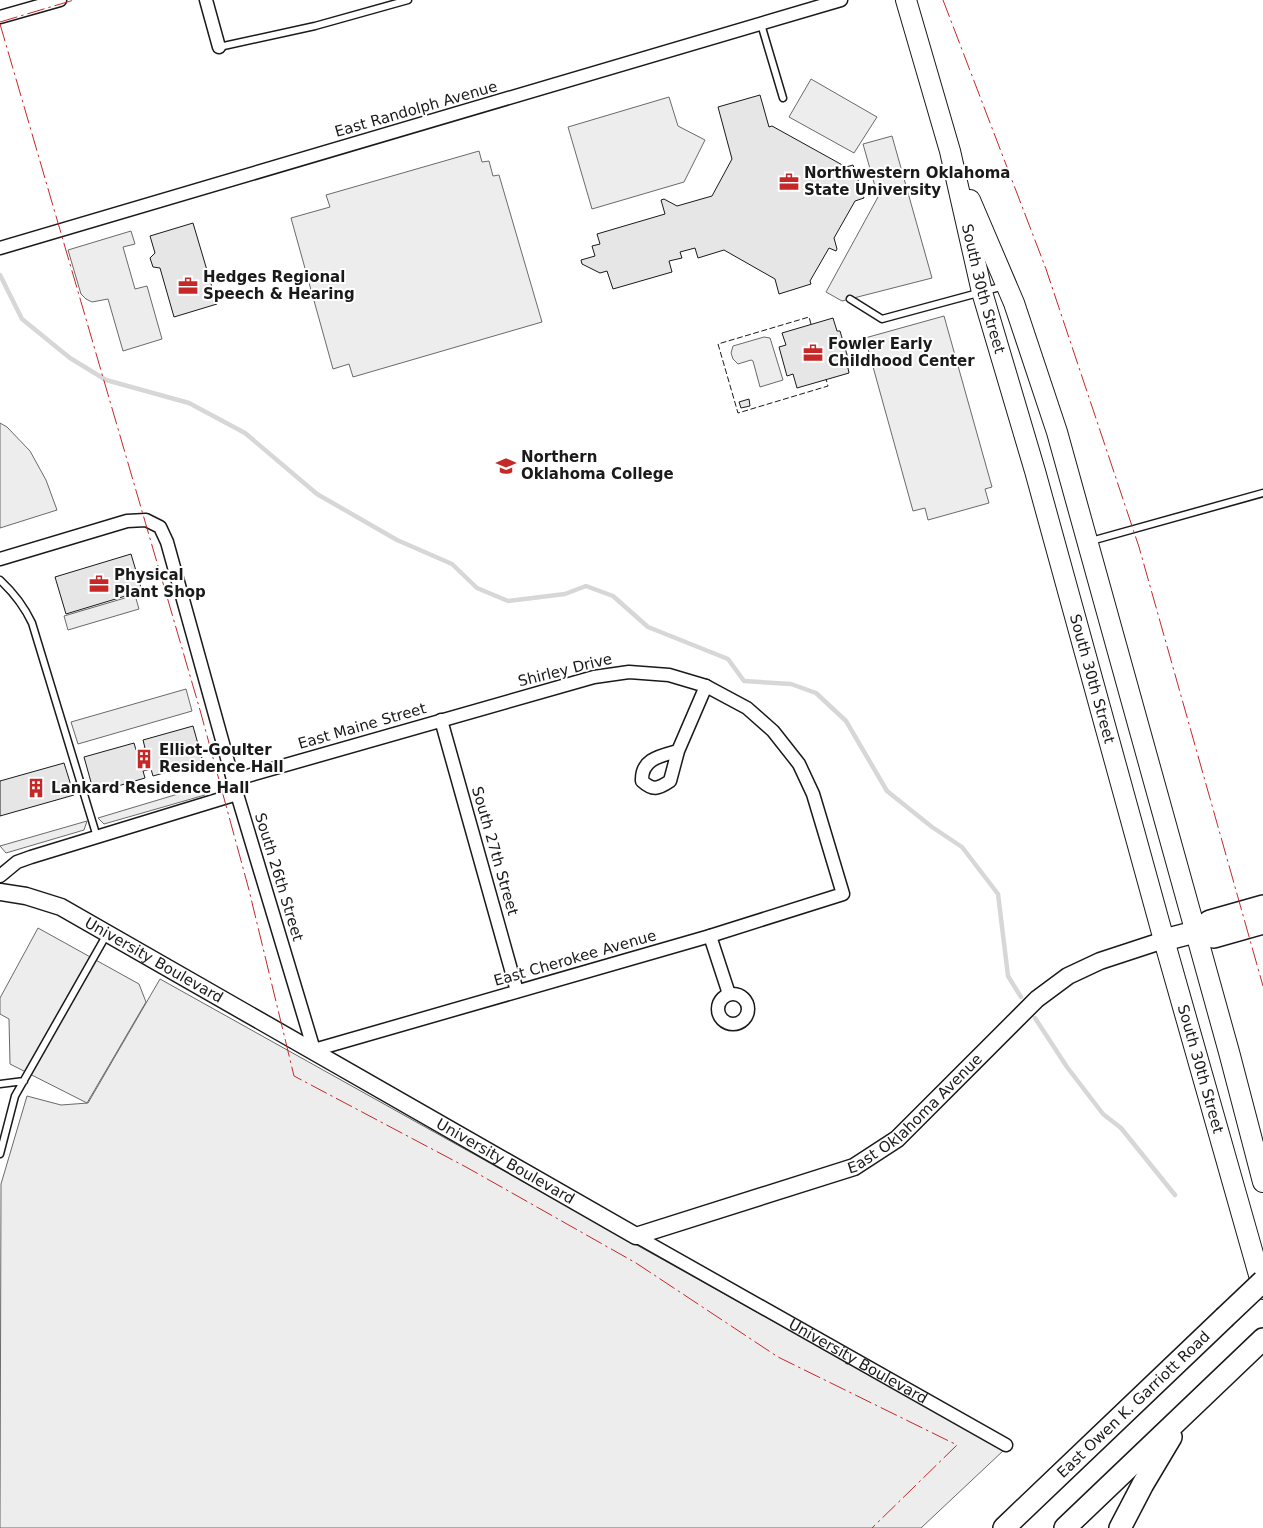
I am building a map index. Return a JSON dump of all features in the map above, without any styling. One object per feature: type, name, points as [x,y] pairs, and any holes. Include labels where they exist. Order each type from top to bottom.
[{"type":"highway","points":[[1164,940],[1195,932],[1210,921],[1263,906]]},
{"type":"highway","points":[[1195,932],[1214,937],[1263,923]]},
{"type":"highway","name":"East Owen K. Garriott Road","points":[[1004,1528],[1263,1281]]},
{"type":"highway","points":[[1065,1528],[1263,1339]]},
{"type":"highway","points":[[1120,1528],[1143,1484],[1185,1414]]},
{"type":"main road","points":[[906,0],[950,151]]},
{"type":"main road","name":"South 30th Street","points":[[950,151],[1014,303],[1057,432],[1263,1182]]},
{"type":"main road","name":"South 30th Street","points":[[950,151],[982,292],[1263,1289]]},
{"type":"main road","points":[[1056,550],[1087,542]]},
{"type":"street","points":[[0,17],[60,0]]},
{"type":"street","points":[[206,0],[219,47]]},
{"type":"street","name":"East Randolph Avenue","points":[[0,248],[841,0]]},
{"type":"street","name":"South 26th Street","points":[[0,558],[127,521],[146,520],[160,527],[167,542],[237,794],[314,1050]]},
{"type":"street","name":"Shirley Drive","points":[[441,720],[594,676],[629,672],[669,675],[706,686],[748,708],[773,731],[799,764],[813,794],[843,894]]},
{"type":"street","points":[[678,750],[706,686]]},
{"type":"street","name":"East Maine Street","points":[[233,780],[441,720]]},
{"type":"street","name":"South 27th Street","points":[[441,720],[517,991]]},
{"type":"street","points":[[0,876],[17,862],[237,794]]},
{"type":"street","name":"University Boulevard","points":[[0,892],[26,896],[61,907],[1006,1445]]},
{"type":"street","name":"East Cherokee Avenue","points":[[314,1050],[710,936],[843,894]]},
{"type":"street","points":[[710,936],[729,994]]},
{"type":"street","name":"East Oklahoma Avenue","points":[[636,1236],[854,1167],[897,1140],[1037,999],[1068,976],[1100,961],[1164,940]]},
{"type":"lane","points":[[219,47],[315,26],[408,0]]},
{"type":"lane","points":[[761,24],[783,98]]},
{"type":"lane","points":[[850,299],[882,319],[1006,285]]},
{"type":"lane","points":[[1087,542],[1263,493]]},
{"type":"lane","points":[[0,580],[24,607],[32,624],[97,837]]},
{"type":"lane","points":[[0,1154],[15,1096],[108,933]]},
{"type":"lane","points":[[0,1084],[24,1081]]},
{"type":"shaded area","points":[[811,79],[877,117],[854,153],[789,117]]},
{"type":"shaded area","points":[[669,97],[678,126],[705,140],[684,182],[592,209],[568,127]]},
{"type":"shaded area","points":[[892,136],[932,278],[842,301],[826,292],[878,197],[863,144]]},
{"type":"shaded area","points":[[479,151],[482,162],[489,161],[493,176],[499,175],[542,322],[353,377],[349,364],[333,369],[291,218],[330,207],[326,195]]},
{"type":"shaded area","points":[[131,231],[135,244],[123,247],[135,289],[147,286],[162,339],[123,351],[108,299],[92,302],[81,294],[68,250]]},
{"type":"shaded area","points":[[944,316],[992,487],[985,489],[989,503],[928,520],[925,508],[913,511],[865,338]]},
{"type":"shaded area","points":[[764,337],[770,338],[783,380],[760,387],[753,361],[738,364],[733,359],[731,353],[733,346]]},
{"type":"shaded area","points":[[0,423],[7,427],[30,451],[46,480],[57,510],[0,528]]},
{"type":"shaded area","points":[[135,595],[139,609],[68,630],[64,616]]},
{"type":"shaded area","points":[[186,689],[192,711],[78,744],[71,722]]},
{"type":"shaded area","points":[[198,788],[205,795],[104,824],[98,818]]},
{"type":"shaded area","points":[[87,821],[84,830],[6,853],[0,846]]},
{"type":"shaded area","points":[[38,928],[139,984],[146,1002],[87,1103],[10,1064],[9,1019],[0,1014],[0,998]]},
{"type":"shaded area","points":[[160,979],[1004,1450],[921,1528],[0,1528],[1,1184],[27,1096],[61,1105],[88,1103]]},
{"type":"building","name":"Northwestern Oklahoma State University","points":[[760,95],[769,127],[772,126],[846,167],[853,165],[864,198],[855,201],[834,238],[836,251],[829,248],[810,281],[811,284],[779,294],[775,279],[724,250],[698,258],[695,248],[680,252],[682,258],[669,261],[672,272],[613,289],[607,271],[600,273],[582,264],[581,260],[595,256],[592,246],[600,244],[597,234],[665,214],[661,200],[664,199],[677,206],[712,196],[732,159],[718,107]]},
{"type":"building","name":"Hedges Regional Speech & Hearing","points":[[193,223],[217,304],[174,317],[160,268],[153,267],[150,258],[155,253],[150,236]]},
{"type":"building","name":"Fowler Early Childhood Center","points":[[833,318],[837,331],[840,331],[848,358],[846,359],[849,373],[797,388],[793,374],[787,376],[779,347],[786,345],[782,333]]},
{"type":"building","points":[[749,399],[750,406],[741,408],[739,402]]},
{"type":"building","name":"Physical Plant Shop","points":[[131,554],[142,591],[66,614],[55,577]]},
{"type":"building","name":"Elliot-Goulter Residence Hall","points":[[193,726],[203,762],[153,776],[151,769],[143,771],[145,778],[94,793],[84,757],[134,743],[136,750],[145,748],[143,740]]},
{"type":"building","name":"Lankard Residence Hall","points":[[64,763],[74,795],[0,816],[0,781]]},
{"type":"waterway","points":[[0,275],[22,319],[70,358],[106,380],[189,403],[245,433],[317,494],[397,540],[452,564],[477,588],[508,601],[565,594],[586,586],[613,596],[648,627],[728,659],[744,681],[791,684],[816,693],[846,721],[887,791],[932,827],[962,847],[998,894],[1008,976],[1021,997]]},
{"type":"waterway","points":[[1035,1018],[1067,1067],[1103,1114],[1121,1128],[1175,1195]]},
{"type":"fence","points":[[811,324],[809,317],[718,344],[738,413],[828,386],[826,379]]},
{"type":"power","points":[[0,22],[74,0]]},
{"type":"power","points":[[943,0],[1046,269],[1139,547],[1263,986]]},
{"type":"power","points":[[0,24],[200,710],[249,890],[294,1076],[466,1167],[636,1263],[778,1357],[957,1445],[872,1528]]},
{"type":"place","name":"Northwestern Oklahoma State University","points":[[789,182]]},
{"type":"place","name":"Hedges Regional Speech & Hearing","points":[[188,286]]},
{"type":"place","name":"Fowler Early Childhood Center","points":[[813,353]]},
{"type":"place","name":"Northern Oklahoma College","points":[[506,466]]},
{"type":"place","name":"Physical Plant Shop","points":[[99,584]]},
{"type":"place","name":"Elliot-Goulter Residence Hall","points":[[144,759]]},
{"type":"place","name":"Lankard Residence Hall","points":[[36,788]]}]
